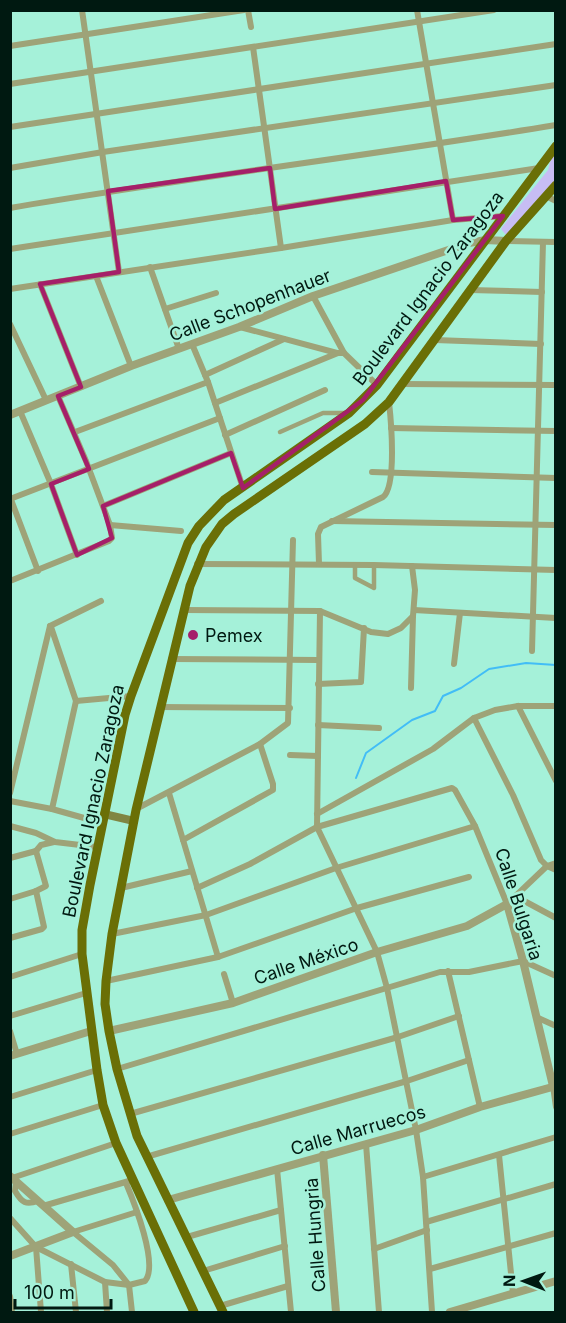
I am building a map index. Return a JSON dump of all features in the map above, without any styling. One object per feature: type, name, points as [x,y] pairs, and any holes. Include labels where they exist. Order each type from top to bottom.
[{"type":"main road","name":"Boulevard Ignacio Zaragoza","points":[[194,1312],[129,1180],[103,1105],[86,993],[82,930],[97,847],[130,696],[188,543],[211,512],[224,500],[349,413],[377,385],[555,146]]},
{"type":"main road","name":"Boulevard Ignacio Zaragoza","points":[[221,1309],[146,1157],[129,1114],[117,1069],[105,1004],[112,934],[136,810],[171,659],[197,564],[214,535],[234,514],[365,424],[389,402],[506,241],[555,185]]},
{"type":"main road","points":[[103,819],[134,821]]},
{"type":"street","points":[[82,10],[119,272]]},
{"type":"street","points":[[10,46],[244,10]]},
{"type":"street","points":[[248,10],[251,27]]},
{"type":"street","points":[[417,10],[453,220]]},
{"type":"street","points":[[10,84],[494,10]]},
{"type":"street","points":[[10,127],[555,44]]},
{"type":"street","points":[[253,47],[281,248]]},
{"type":"street","points":[[10,168],[103,152],[555,85]]},
{"type":"street","points":[[10,208],[108,191],[440,144],[555,125]]},
{"type":"street","points":[[10,249],[539,168]]},
{"type":"street","points":[[546,196],[555,201]]},
{"type":"street","points":[[10,289],[453,220],[503,216]]},
{"type":"street","name":"Calle Schopenhauer","points":[[10,415],[131,366],[239,327],[313,296],[424,257],[486,240],[506,241]]},
{"type":"street","points":[[506,241],[555,242]]},
{"type":"street","points":[[532,651],[543,242]]},
{"type":"street","points":[[150,267],[179,349]]},
{"type":"street","points":[[96,276],[131,366]]},
{"type":"street","points":[[40,284],[81,387]]},
{"type":"street","points":[[469,290],[542,292]]},
{"type":"street","points":[[165,309],[216,293]]},
{"type":"street","points":[[313,296],[341,353],[377,385]]},
{"type":"street","points":[[10,324],[46,400]]},
{"type":"street","points":[[239,327],[341,353]]},
{"type":"street","points":[[75,432],[207,378],[285,339]]},
{"type":"street","points":[[435,340],[540,344]]},
{"type":"street","points":[[192,344],[207,378],[243,488]]},
{"type":"street","points":[[215,403],[341,353]]},
{"type":"street","points":[[403,384],[555,385]]},
{"type":"street","points":[[225,435],[326,390]]},
{"type":"street","points":[[10,581],[77,555],[112,538],[110,525],[75,432],[58,396]]},
{"type":"street","points":[[319,564],[319,529],[386,494],[391,473],[389,402]]},
{"type":"street","points":[[20,411],[51,483],[77,555]]},
{"type":"street","points":[[280,432],[323,413],[349,413]]},
{"type":"street","points":[[38,571],[11,499],[220,418]]},
{"type":"street","points":[[391,428],[555,431]]},
{"type":"street","points":[[103,506],[231,453]]},
{"type":"street","points":[[372,472],[555,478]]},
{"type":"street","points":[[332,521],[555,525]]},
{"type":"street","points":[[110,525],[181,531]]},
{"type":"street","points":[[136,810],[260,744],[288,723],[293,540]]},
{"type":"street","points":[[197,564],[319,564],[555,570]]},
{"type":"street","points":[[355,565],[355,578],[374,588],[374,565]]},
{"type":"street","points":[[411,688],[414,613],[412,566]]},
{"type":"street","points":[[50,626],[101,601]]},
{"type":"street","points":[[184,610],[320,611],[380,634],[387,634],[401,628],[414,613],[555,618]]},
{"type":"street","points":[[320,611],[317,827],[377,952],[387,988],[407,1081],[423,1177],[432,1312]]},
{"type":"street","points":[[454,664],[460,613]]},
{"type":"street","points":[[50,626],[76,701],[52,809]]},
{"type":"street","points":[[10,793],[50,626]]},
{"type":"street","points":[[318,684],[362,682],[364,628]]},
{"type":"street","points":[[171,659],[319,660]]},
{"type":"street","points":[[76,701],[130,696]]},
{"type":"street","points":[[518,706],[555,781]]},
{"type":"street","points":[[317,814],[433,749],[474,718],[495,710],[518,706],[555,706]]},
{"type":"street","points":[[160,707],[290,708]]},
{"type":"street","points":[[474,718],[513,795],[541,860],[555,870]]},
{"type":"street","points":[[318,725],[379,728]]},
{"type":"street","points":[[183,840],[273,790],[260,744]]},
{"type":"street","points":[[290,755],[318,756]]},
{"type":"street","name":"Calle Bulgaria","points":[[317,827],[452,788],[455,790],[475,826],[507,904],[554,1086],[555,1107]]},
{"type":"street","points":[[169,793],[219,957]]},
{"type":"street","points":[[10,801],[103,819]]},
{"type":"street","points":[[10,826],[36,833],[55,842],[97,847]]},
{"type":"street","points":[[112,934],[206,915],[336,868],[475,826]]},
{"type":"street","points":[[197,888],[250,864],[317,827]]},
{"type":"street","points":[[10,858],[36,851],[41,845],[55,842]]},
{"type":"street","points":[[10,899],[44,888],[46,882],[36,851]]},
{"type":"street","points":[[507,904],[547,866],[555,863]]},
{"type":"street","points":[[121,888],[192,871]]},
{"type":"street","points":[[106,981],[219,957],[357,908],[469,877]]},
{"type":"street","points":[[10,938],[44,927],[36,891]]},
{"type":"street","points":[[515,896],[555,918]]},
{"type":"street","name":"Calle México","points":[[110,1031],[233,1003],[377,952],[467,926],[507,904]]},
{"type":"street","points":[[10,977],[82,954]]},
{"type":"street","points":[[117,1069],[448,970],[469,972],[523,961],[555,976]]},
{"type":"street","points":[[448,970],[480,1107]]},
{"type":"street","points":[[224,974],[233,1003]]},
{"type":"street","points":[[10,1017],[86,993]]},
{"type":"street","points":[[129,1114],[398,1037],[459,1016]]},
{"type":"street","points":[[536,1017],[555,1026]]},
{"type":"street","points":[[10,1032],[14,1055],[91,1031]]},
{"type":"street","points":[[146,1157],[407,1081],[469,1060]]},
{"type":"street","points":[[10,1097],[96,1070]]},
{"type":"street","name":"Calle Marruecos","points":[[168,1200],[416,1130],[480,1107],[554,1086]]},
{"type":"street","points":[[10,1134],[103,1105]]},
{"type":"street","points":[[423,1177],[555,1137]]},
{"type":"street","points":[[116,1143],[13,1178],[113,1265],[129,1285],[132,1312]]},
{"type":"street","points":[[366,1143],[379,1312]]},
{"type":"street","name":"Calle Hungria","points":[[323,1155],[336,1312]]},
{"type":"street","points":[[499,1155],[513,1293]]},
{"type":"street","points":[[277,1169],[291,1312]]},
{"type":"street","points":[[10,1218],[36,1247],[105,1282],[129,1285],[145,1281],[151,1269],[129,1180],[41,1204]]},
{"type":"street","points":[[426,1222],[555,1184]]},
{"type":"street","points":[[187,1237],[281,1210]]},
{"type":"street","points":[[10,1256],[73,1232],[137,1212]]},
{"type":"street","points":[[374,1249],[427,1230]]},
{"type":"street","points":[[430,1269],[555,1233]]},
{"type":"street","points":[[203,1271],[285,1246]]},
{"type":"street","points":[[36,1247],[41,1312]]},
{"type":"street","points":[[71,1264],[76,1312]]},
{"type":"street","points":[[450,1312],[555,1281]]},
{"type":"street","points":[[105,1282],[107,1312]]},
{"type":"street","points":[[221,1309],[288,1286]]},
{"type":"street","points":[[10,1296],[11,1312]]},
{"type":"highlighted area","points":[[270,168],[275,209],[446,181],[453,220],[503,216],[363,400],[243,488],[231,453],[103,506],[112,538],[77,555],[51,484],[89,469],[58,396],[81,387],[40,284],[119,272],[108,191]]},
{"type":"shaded area","points":[[555,154],[555,181],[508,234],[505,234],[501,229],[548,170]]},
{"type":"waterway","points":[[356,778],[366,753],[412,720],[435,711],[443,696],[461,688],[489,669],[526,663],[556,665]]},
{"type":"place","name":"Pemex","points":[[193,635]]}]
